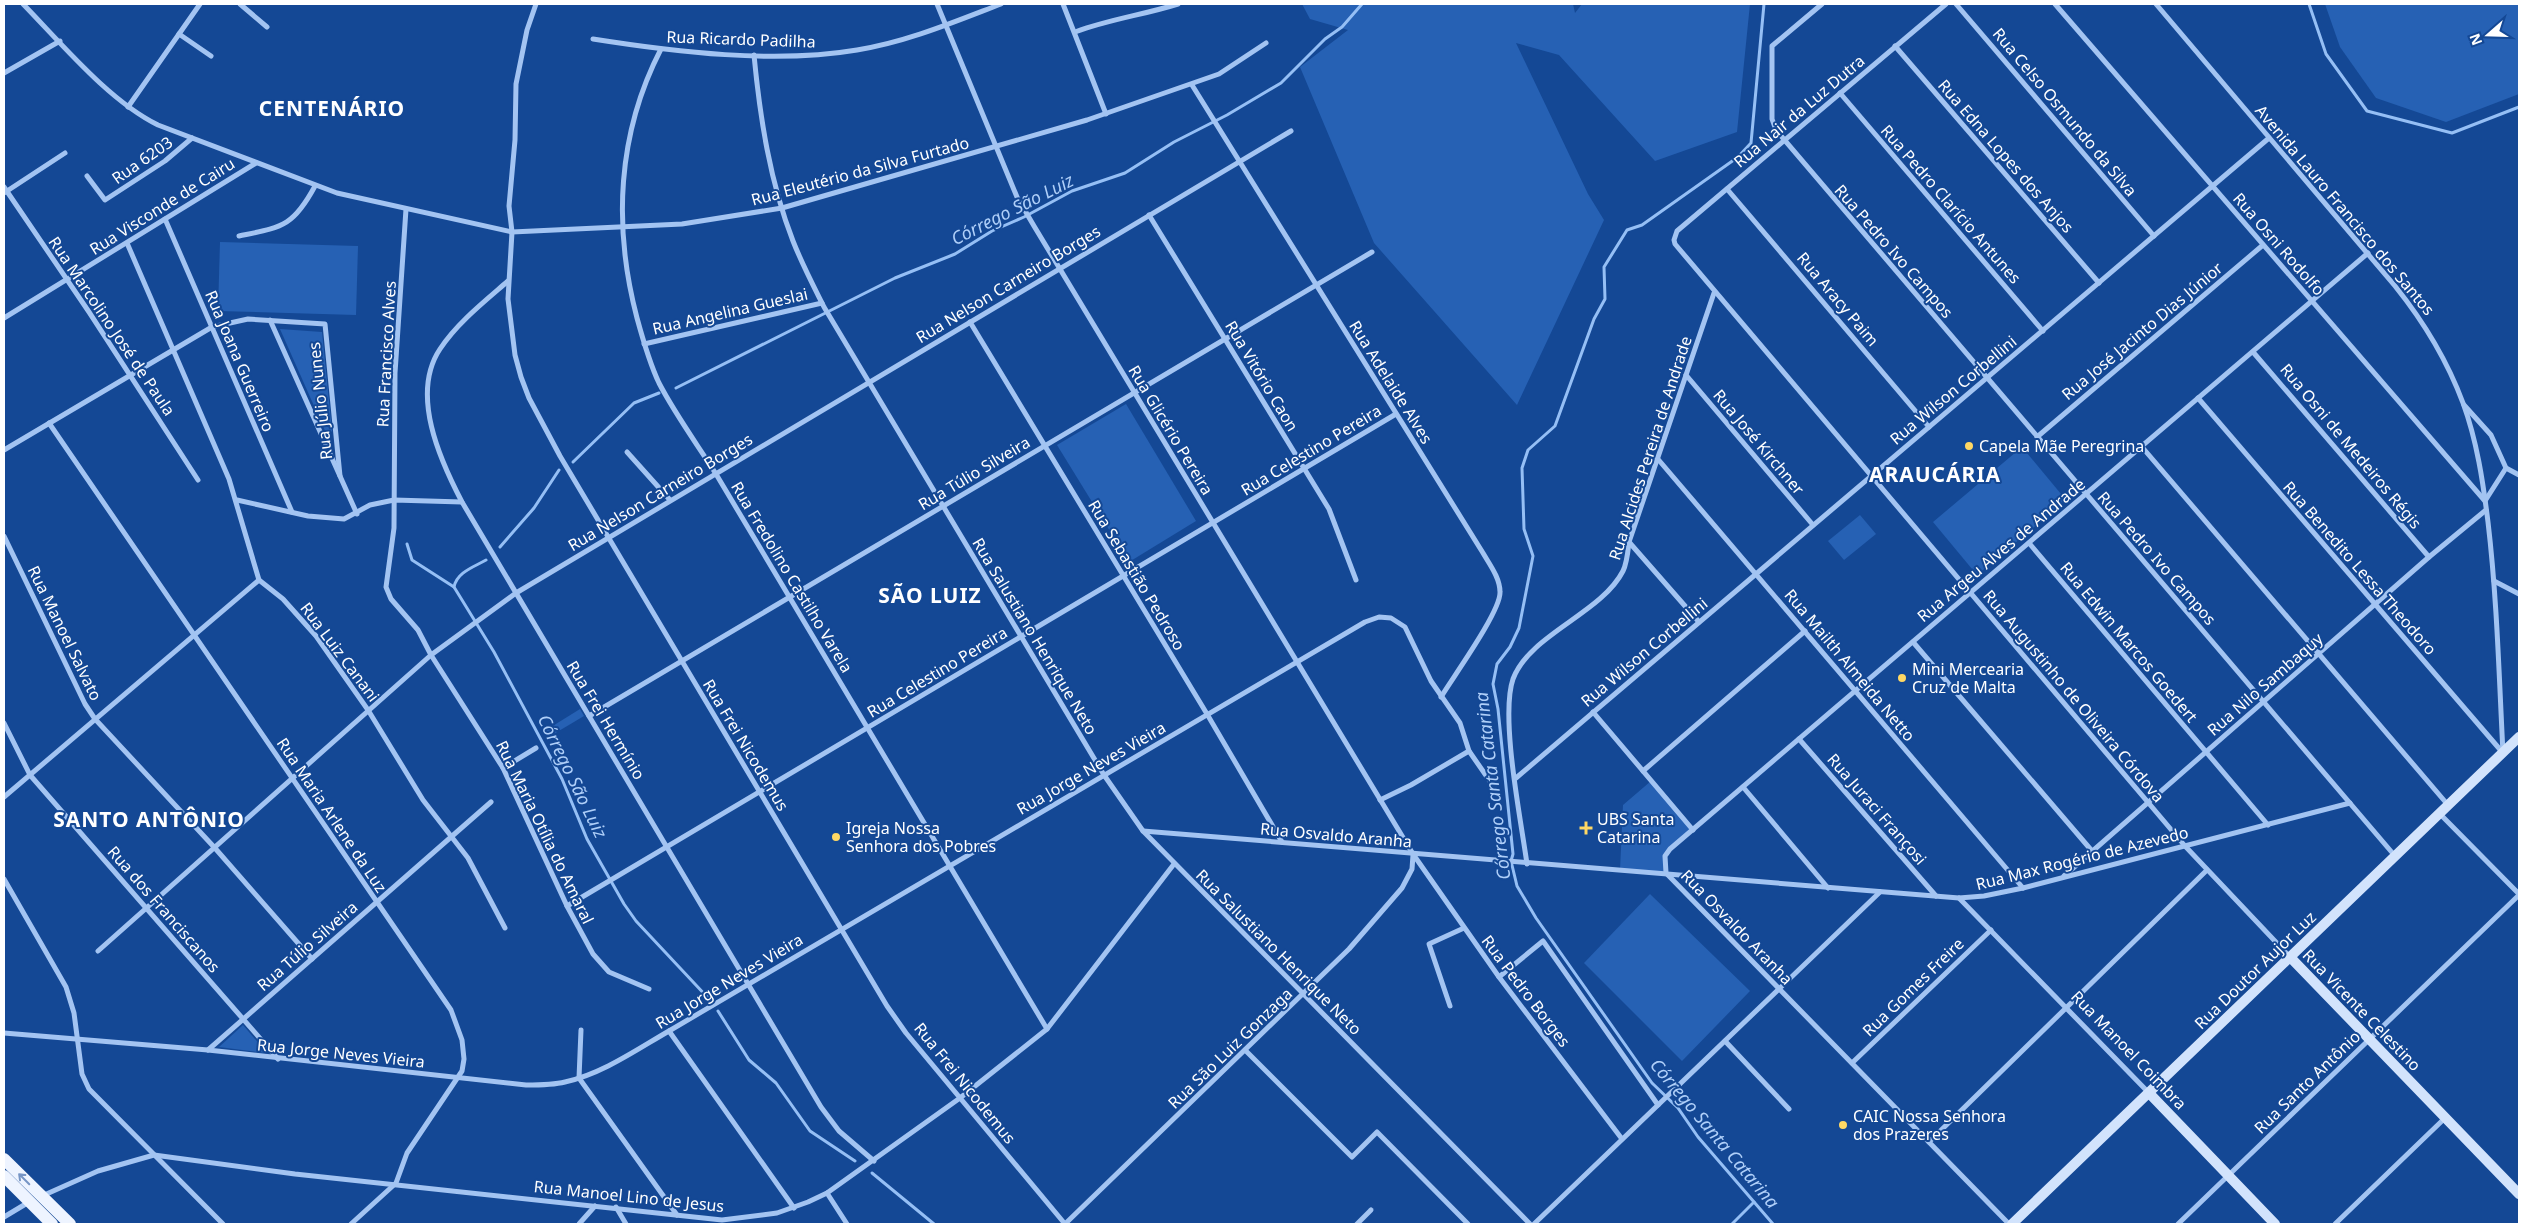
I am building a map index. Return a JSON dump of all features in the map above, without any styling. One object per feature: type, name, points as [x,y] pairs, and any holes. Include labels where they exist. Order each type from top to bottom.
[{"type":"main road","points":[[4,1159],[70,1224]]},
{"type":"main road","points":[[4,1176],[52,1224]]},
{"type":"street","points":[[25,5],[33,4]]},
{"type":"street","points":[[128,108],[200,4]]},
{"type":"street","points":[[242,4],[267,27]]},
{"type":"street","name":"Rua Frei Nicodemus","points":[[536,4],[525,38],[516,84],[515,140],[508,206],[512,232],[508,299],[515,355],[529,398],[560,456],[887,1006],[960,1098],[1065,1224]]},
{"type":"street","name":"Rua Glicério Pereira","points":[[937,4],[1023,207],[1413,854]]},
{"type":"street","name":"Rua Ricardo Padilha","points":[[593,39],[662,49],[754,55],[797,55],[857,50],[916,36],[1001,4]]},
{"type":"street","points":[[1064,4],[1106,114]]},
{"type":"street","points":[[1075,32],[1116,18],[1138,15],[1178,4]]},
{"type":"street","name":"Rua Pedro Ivo Campos","points":[[1822,4],[1772,46],[1772,119],[1784,141],[2395,856]]},
{"type":"street","name":"Rua Nair da Luz Dutra","points":[[1674,240],[1677,230],[1946,4]]},
{"type":"street","name":"Rua Celso Osmundo da Silva","points":[[1956,4],[2154,236]]},
{"type":"street","name":"Rua Osni Rodolfo","points":[[2055,4],[2485,501]]},
{"type":"street","name":"Avenida Lauro Francisco dos Santos","points":[[2156,4],[2368,254],[2422,320],[2438,346],[2464,404],[2476,447],[2485,501],[2494,581],[2503,753]]},
{"type":"street","name":"Rua Eleutério da Silva Furtado","points":[[25,5],[128,108],[143,117],[315,186],[406,209],[512,232],[682,224],[782,208],[996,147],[1106,114],[1192,85],[1230,69],[1266,42]]},
{"type":"street","points":[[179,34],[211,56]]},
{"type":"street","points":[[4,73],[60,41]]},
{"type":"street","name":"Rua Edna Lopes dos Anjos","points":[[1895,46],[2099,283]]},
{"type":"street","name":"Rua Fredolino Castilho Varela","points":[[662,49],[642,91],[630,133],[623,184],[621,227],[626,270],[644,344],[660,383],[1047,1029]]},
{"type":"street","name":"Rua Salustiano Henrique Neto","points":[[754,55],[765,141],[782,208],[793,242],[823,305],[1104,774],[1143,831],[1174,864],[1530,1224]]},
{"type":"street","name":"Rua Adelaide Alves","points":[[1192,85],[1483,553],[1499,582],[1500,593],[1495,610],[1441,697]]},
{"type":"street","name":"Rua Pedro Clarício Antunes","points":[[1840,93],[2043,331]]},
{"type":"street","name":"Rua Nelson Carneiro Borges","points":[[98,950],[431,655],[516,592],[1291,131]]},
{"type":"street","name":"Rua 6203","points":[[87,176],[105,200],[165,161],[192,138]]},
{"type":"street","name":"Rua Wilson Corbellini","points":[[1516,778],[2269,138]]},
{"type":"street","points":[[5,191],[65,153]]},
{"type":"street","name":"Rua Visconde de Cairu","points":[[4,318],[256,163]]},
{"type":"street","points":[[239,236],[273,229],[290,221],[304,206],[315,186]]},
{"type":"street","name":"Rua Aracy Paim","points":[[1727,188],[1929,426]]},
{"type":"street","name":"Rua Marcolino José de Paula","points":[[5,191],[67,279],[198,480]]},
{"type":"street","name":"Rua Francisco Alves","points":[[394,500],[395,372],[406,209]]},
{"type":"street","name":"Rua Vitório Caon","points":[[1149,215],[1332,516],[1356,580]]},
{"type":"street","name":"Rua Joana Guerreiro","points":[[165,219],[239,394],[292,512]]},
{"type":"street","name":"Rua Augustinho de Oliveira Córdova","points":[[1674,240],[1677,250],[2185,846]]},
{"type":"street","points":[[4,797],[258,580],[237,500],[127,243]]},
{"type":"street","name":"Rua José Jacinto Dias Júnior","points":[[2037,437],[2264,245]]},
{"type":"street","name":"Rua Túlio Silveira","points":[[589,716],[1372,252]]},
{"type":"street","name":"Rua Argeu Alves de Andrade","points":[[1666,873],[1665,856],[1692,830],[2368,254]]},
{"type":"street","name":"Rua Frei Hermínio","points":[[508,281],[450,336],[440,349],[431,373],[428,415],[444,465],[462,502],[829,1118],[851,1143],[874,1161]]},
{"type":"street","name":"Rua Alcides Pereira de Andrade","points":[[1527,864],[1509,714],[1513,680],[1520,665],[1531,653],[1617,581],[1624,570],[1629,542],[1714,293]]},
{"type":"street","name":"Rua Angelina Gueslai","points":[[644,344],[823,305]]},
{"type":"street","points":[[4,450],[212,327],[235,320],[270,320],[356,514]]},
{"type":"street","name":"Rua Júlio Nunes","points":[[270,320],[325,324],[340,476]]},
{"type":"street","name":"Rua Sebastião Pedroso","points":[[970,322],[1207,714],[1282,842]]},
{"type":"street","name":"Rua Osni de Medeiros Régis","points":[[2253,352],[2429,557]]},
{"type":"street","name":"Rua José Kirchner","points":[[1686,375],[1813,525]]},
{"type":"street","name":"Rua Benedito Lessa Theodoro","points":[[2198,398],[2503,753]]},
{"type":"street","points":[[2464,404],[2491,435],[2506,468],[2519,475]]},
{"type":"street","name":"Rua Celestino Pereira","points":[[567,906],[1396,414]]},
{"type":"street","name":"Rua Maria Arlene da Luz","points":[[49,423],[451,1010],[458,1025],[464,1058],[458,1078],[407,1153],[396,1183],[351,1224]]},
{"type":"street","points":[[2142,447],[2448,805]]},
{"type":"street","points":[[627,452],[656,482],[670,500]]},
{"type":"street","name":"Rua Mailth Almeida Netto","points":[[1657,458],[2023,888]]},
{"type":"street","points":[[2485,501],[2506,468]]},
{"type":"street","points":[[237,500],[292,512],[344,519],[370,505],[394,500],[462,502]]},
{"type":"street","name":"Rua Maria Otília do Amaral","points":[[394,500],[393,537],[386,586],[388,593],[418,630],[431,655],[503,768],[567,906],[593,954],[602,965],[619,978],[649,989]]},
{"type":"street","name":"Rua Nilo Sambaquy","points":[[2062,878],[2429,557],[2486,510]]},
{"type":"street","name":"Rua Manoel Salvato","points":[[4,536],[85,704],[95,719],[214,847],[312,959]]},
{"type":"street","points":[[1629,542],[1699,622]]},
{"type":"street","name":"Rua Edwin Marcos Goedert","points":[[2029,543],[2268,825]]},
{"type":"street","name":"Rua Luiz Canani","points":[[258,580],[283,599],[301,617],[368,710],[422,800],[468,858],[505,928]]},
{"type":"street","points":[[2494,581],[2519,594]]},
{"type":"street","name":"Rua Jorge Neves Vieira","points":[[4,1033],[208,1050],[526,1085],[564,1082],[579,1078],[618,1060],[669,1031],[1365,622],[1379,617],[1391,618],[1399,622],[1408,633],[1441,697]]},
{"type":"street","points":[[1643,771],[1805,631]]},
{"type":"street","points":[[1913,642],[2092,851]]},
{"type":"street","points":[[1441,697],[1460,723],[1469,751],[1494,787]]},
{"type":"street","points":[[1593,712],[1692,830]]},
{"type":"street","name":"Rua dos Franciscanos","points":[[4,723],[30,775],[278,1058]]},
{"type":"street","name":"Rua Doutor Aujor Luz","points":[[2011,1224],[2519,737]]},
{"type":"street","name":"Rua Juraci Françosi","points":[[1799,739],[1936,896]]},
{"type":"street","points":[[503,768],[536,748]]},
{"type":"street","points":[[1380,800],[1418,782],[1469,751]]},
{"type":"street","points":[[1743,787],[1828,888]]},
{"type":"street","name":"Rua Túlio Silveira","points":[[208,1050],[491,802]]},
{"type":"street","name":"Rua Max Rogério de Azevedo","points":[[1666,873],[1960,898],[1984,896],[2023,888],[2350,803]]},
{"type":"street","points":[[2439,813],[2519,894]]},
{"type":"street","name":"Rua Osvaldo Aranha","points":[[1143,831],[1527,864],[1666,873],[2011,1224]]},
{"type":"street","name":"Rua Vicente Celestino","points":[[2185,846],[2519,1194]]},
{"type":"street","name":"Rua Pedro Borges","points":[[1413,854],[1499,977],[1622,1140]]},
{"type":"street","name":"Rua São Luiz Gonzaga","points":[[1065,1224],[1304,995],[1371,925],[1402,888],[1412,869],[1413,854]]},
{"type":"street","name":"Rua Manoel Lino de Jesus","points":[[41,1196],[98,1171],[154,1155],[287,1173],[396,1183],[677,1215],[723,1222],[759,1217],[794,1208],[827,1193],[874,1161],[960,1098],[1047,1029],[1174,864]]},
{"type":"street","points":[[1929,1142],[2207,870]]},
{"type":"street","points":[[4,879],[66,987],[74,1013],[82,1074],[90,1089],[223,1224]]},
{"type":"street","points":[[1534,1224],[1880,892]]},
{"type":"street","name":"Rua Santo Antônio","points":[[2178,1224],[2519,894]]},
{"type":"street","name":"Rua Manoel Coimbra","points":[[1960,898],[2275,1224]]},
{"type":"street","points":[[1450,1006],[1429,944],[1464,928]]},
{"type":"street","name":"Rua Gomes Freire","points":[[1852,1063],[1991,930]]},
{"type":"street","points":[[1499,977],[1543,941],[1658,1105]]},
{"type":"street","points":[[581,1030],[579,1078],[677,1215]]},
{"type":"street","points":[[669,1031],[794,1208]]},
{"type":"street","points":[[1725,1041],[1789,1109]]},
{"type":"street","points":[[1246,1050],[1352,1157],[1377,1132],[1468,1224]]},
{"type":"street","points":[[2335,1224],[2445,1118]]},
{"type":"street","points":[[827,1193],[846,1224]]},
{"type":"street","points":[[4,1217],[29,1201]]},
{"type":"street","points":[[579,1224],[595,1206]]},
{"type":"street","points":[[616,1208],[626,1224]]},
{"type":"street","points":[[1357,1224],[1371,1210]]},
{"type":"shaded area","points":[[1302,4],[1573,4],[1575,13],[1582,4],[1750,4],[1737,132],[1655,161],[1559,55],[1516,43],[1588,194],[1604,220],[1517,405],[1374,243],[1300,67],[1348,30],[1310,19]]},
{"type":"shaded area","points":[[2325,4],[2519,4],[2519,94],[2446,122],[2376,98],[2340,47]]},
{"type":"shaded area","points":[[220,242],[358,246],[356,315],[218,311]]},
{"type":"shaded area","points":[[280,329],[322,332],[332,431],[330,433],[326,433]]},
{"type":"shaded area","points":[[1126,404],[1196,521],[1129,562],[1057,445]]},
{"type":"shaded area","points":[[2022,447],[2066,500],[1977,575],[1933,522]]},
{"type":"shaded area","points":[[1860,515],[1876,534],[1844,560],[1828,541]]},
{"type":"shaded area","points":[[580,709],[584,716],[547,738],[543,732]]},
{"type":"shaded area","points":[[1651,781],[1693,830],[1665,856],[1666,873],[1620,870],[1623,805]]},
{"type":"shaded area","points":[[1650,894],[1750,991],[1682,1061],[1584,963]]},
{"type":"shaded area","points":[[243,1025],[267,1053],[219,1047]]},
{"type":"waterway","name":"Córrego São Luiz","points":[[676,388],[895,278],[955,254],[992,231],[1024,217],[1072,191],[1125,173],[1174,142],[1227,115],[1281,83],[1325,39],[1342,27],[1362,4]]},
{"type":"waterway","name":"Córrego Santa Catarina","points":[[1764,4],[1751,143],[1738,157],[1642,225],[1627,230],[1604,267],[1605,299],[1594,319],[1555,426],[1528,450],[1522,468],[1524,529],[1533,556],[1519,628],[1510,647],[1497,664],[1493,684],[1498,709],[1513,854],[1511,861],[1517,886],[1536,918],[1652,1083],[1678,1108],[1698,1137],[1773,1224]]},
{"type":"waterway","points":[[2309,4],[2326,54],[2367,111],[2452,133],[2519,107]]},
{"type":"waterway","name":"Córrego São Luiz","points":[[573,462],[634,403],[659,393]]},
{"type":"waterway","name":"Córrego São Luiz","points":[[500,547],[534,508],[559,470]]},
{"type":"waterway","points":[[407,544],[412,560],[454,587]]},
{"type":"waterway","name":"Córrego São Luiz","points":[[486,560],[462,574],[454,587],[494,652],[562,779],[587,839],[624,904],[636,921],[709,999]]},
{"type":"waterway","name":"Córrego São Luiz","points":[[718,1011],[749,1060],[776,1083],[810,1131],[855,1161]]},
{"type":"waterway","name":"Córrego São Luiz","points":[[872,1173],[934,1224]]},
{"type":"waterway","points":[[1732,1224],[1754,1202]]},
{"type":"place","name":"Capela Mãe Peregrina","points":[[1969,446]]},
{"type":"place","name":"Mini Mercearia Cruz de Malta","points":[[1902,678]]},
{"type":"place","name":"UBS Santa Catarina","points":[[1586,828]]},
{"type":"place","name":"Igreja Nossa Senhora dos Pobres","points":[[836,837]]},
{"type":"place","name":"CAIC Nossa Senhora dos Prazeres","points":[[1843,1125]]},
{"type":"district","name":"CENTENÁRIO","points":[[332,108]]},
{"type":"district","name":"ARAUCÁRIA","points":[[1935,474]]},
{"type":"district","name":"SÃO LUIZ","points":[[930,595]]},
{"type":"district","name":"SANTO ANTÔNIO","points":[[149,819]]}]
